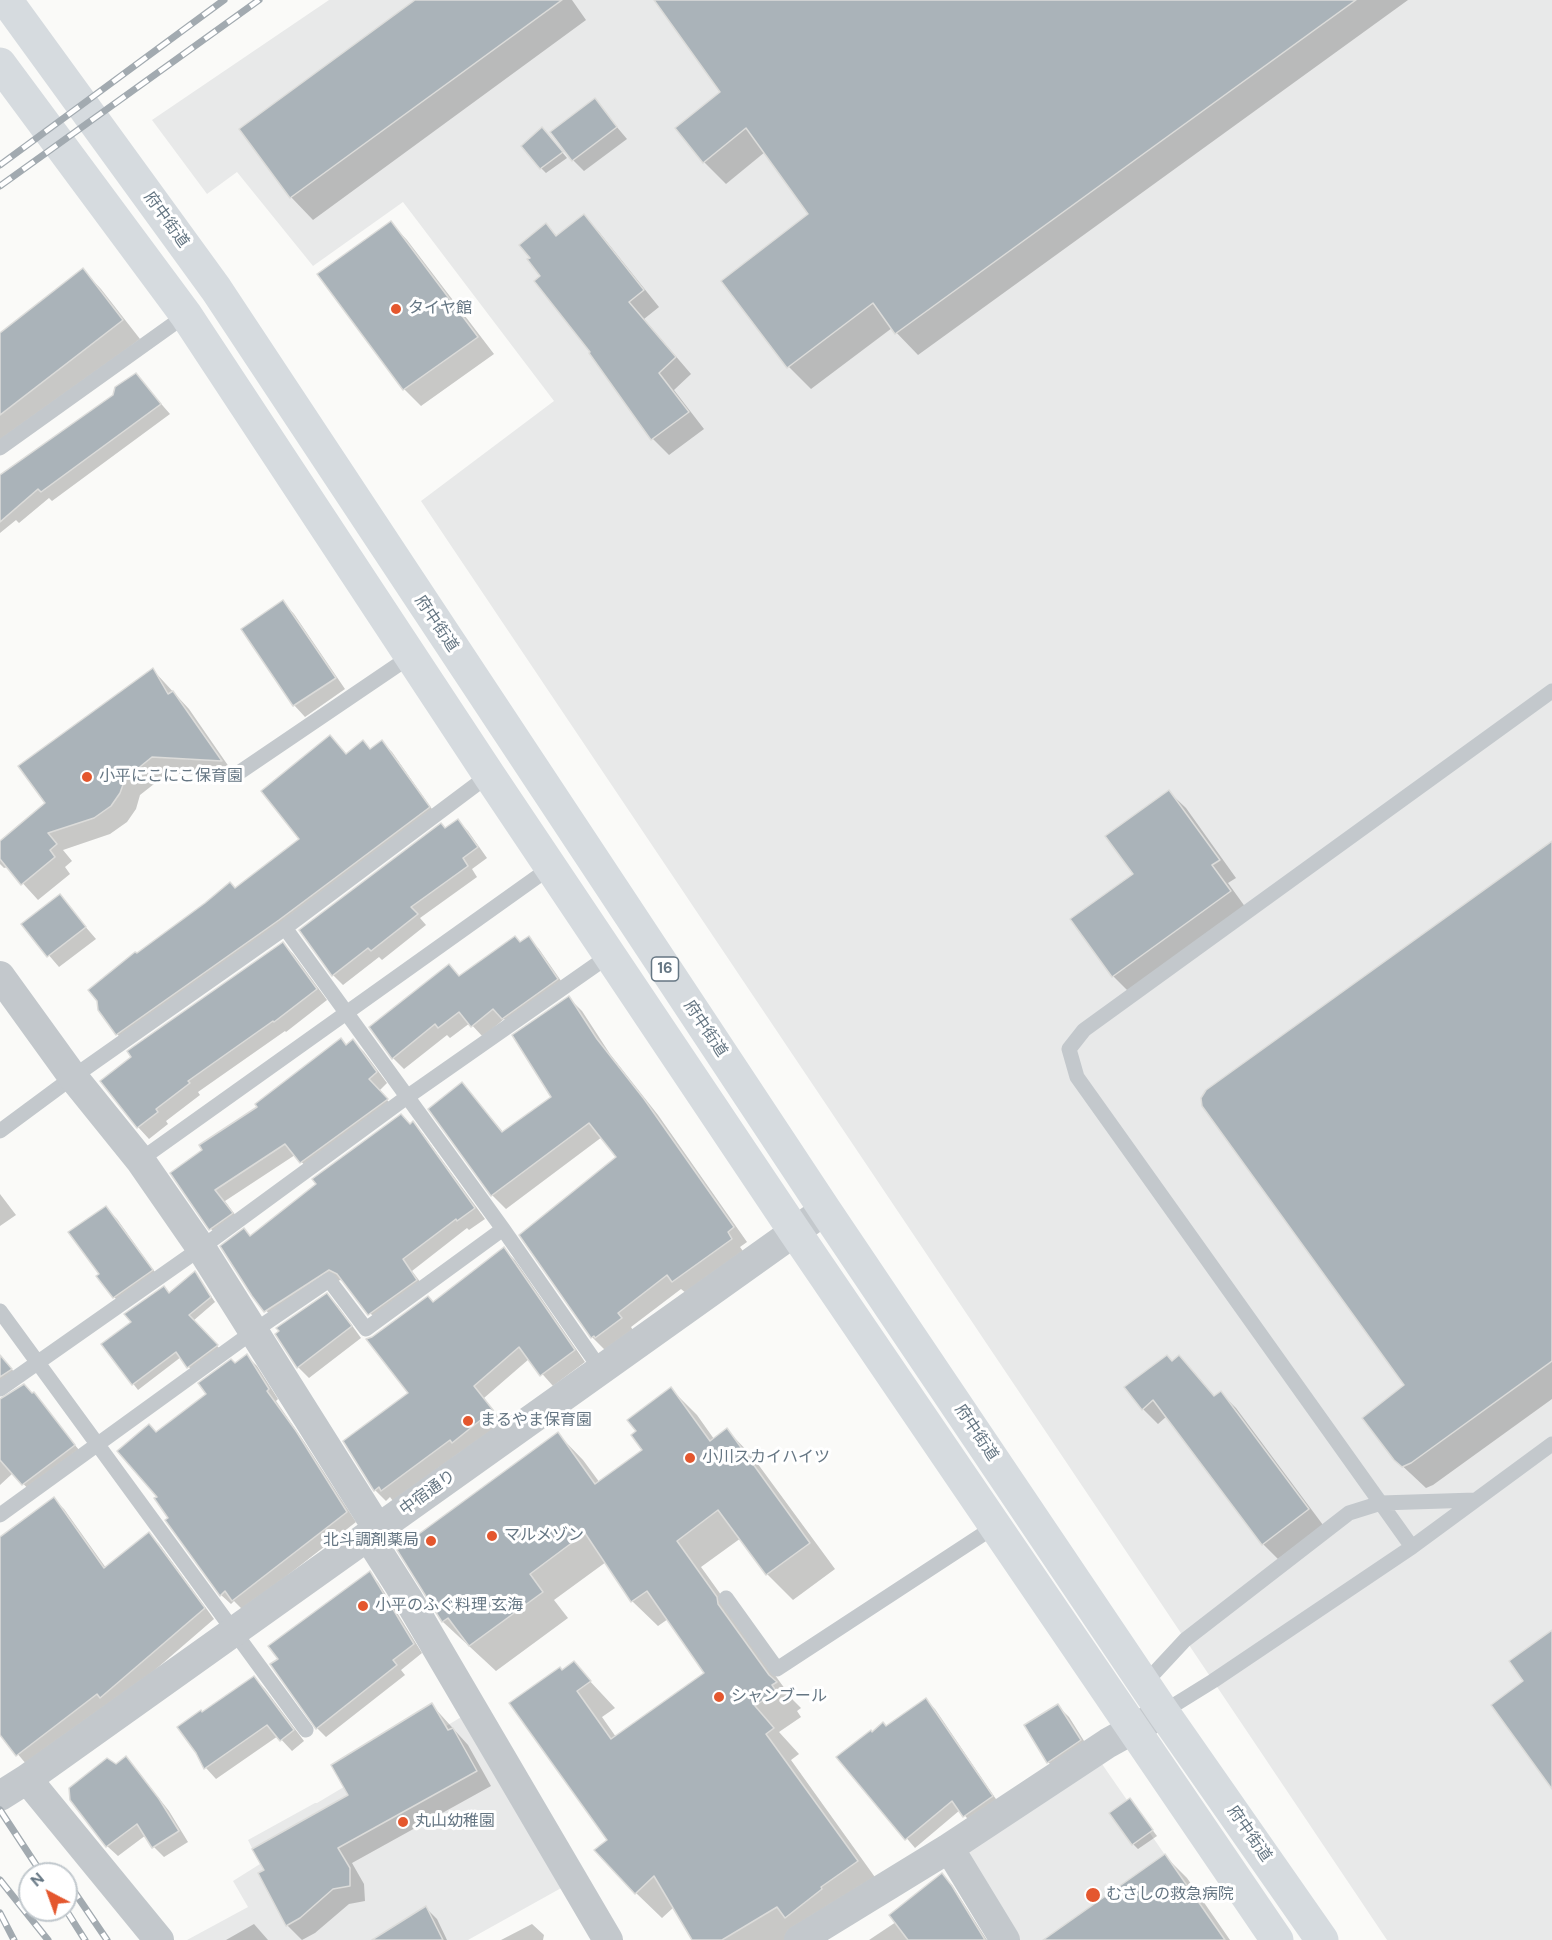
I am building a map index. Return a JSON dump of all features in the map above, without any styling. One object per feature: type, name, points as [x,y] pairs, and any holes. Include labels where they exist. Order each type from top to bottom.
[{"type":"main road","name":"府中街道","points":[[6,0],[216,289],[825,1210],[1163,1712],[1322,1940]]},
{"type":"main road","name":"16","points":[[0,64],[186,315],[489,775],[994,1527],[1123,1727],[1277,1940]]},
{"type":"street","points":[[0,976],[73,1077],[141,1160],[254,1331],[608,1940]]},
{"type":"street","name":"中宿通り","points":[[0,1796],[234,1632],[825,1210]]},
{"type":"street","points":[[1123,1727],[1144,1684]]},
{"type":"street","points":[[799,1940],[949,1848],[1123,1727],[1163,1712]]},
{"type":"street","points":[[27,1779],[159,1940]]},
{"type":"street","points":[[949,1848],[1005,1940]]},
{"type":"lane","points":[[0,448],[186,315]]},
{"type":"lane","points":[[237,774],[411,656]]},
{"type":"lane","points":[[1412,1547],[1077,1077],[1069,1049],[1084,1030],[1552,691]]},
{"type":"lane","points":[[0,1131],[285,928],[489,775]]},
{"type":"lane","points":[[141,1160],[551,867]]},
{"type":"lane","points":[[285,928],[503,1228],[601,1370]]},
{"type":"lane","points":[[0,1389],[610,955]]},
{"type":"lane","points":[[0,1515],[254,1331],[329,1280],[366,1329],[503,1228]]},
{"type":"lane","points":[[0,1311],[306,1730]]},
{"type":"lane","points":[[1163,1712],[1412,1547],[1552,1444]]},
{"type":"lane","points":[[1144,1684],[1185,1640],[1349,1513],[1381,1503],[1475,1500]]},
{"type":"lane","points":[[726,1598],[777,1669],[994,1527]]},
{"type":"shaded area","points":[[329,0],[1552,0],[1552,1940],[1387,1940],[421,501],[554,401],[403,202],[313,266],[237,172],[207,194],[152,120]]},
{"type":"shaded area","name":"丸山幼稚園","points":[[463,1716],[563,1887],[468,1940],[187,1940],[248,1907],[233,1881],[260,1864],[248,1840],[317,1803]]},
{"type":"shaded area","name":"むさしの救急病院","points":[[1102,1764],[1224,1940],[1019,1940],[966,1850]]},
{"type":"building","points":[[415,0],[562,0],[290,198],[239,129]]},
{"type":"building","points":[[654,0],[1356,0],[895,334],[873,303],[787,368],[721,281],[808,214],[746,128],[703,163],[675,128],[720,92]]},
{"type":"building","points":[[595,98],[617,127],[572,161],[550,132]]},
{"type":"building","points":[[542,127],[563,152],[540,169],[521,146]]},
{"type":"building","points":[[584,214],[644,290],[629,302],[676,357],[659,373],[689,412],[651,440],[590,352],[534,281],[540,276],[527,259],[530,258],[519,245],[546,223],[556,236]]},
{"type":"building","points":[[391,221],[478,337],[403,390],[317,274]]},
{"type":"building","points":[[83,268],[123,320],[0,415],[0,333]]},
{"type":"building","points":[[136,373],[161,404],[41,492],[38,489],[0,522],[0,475],[113,395],[115,387]]},
{"type":"building","points":[[283,600],[336,678],[293,706],[241,629]]},
{"type":"building","points":[[153,668],[168,694],[173,691],[222,761],[152,757],[125,779],[120,793],[111,806],[94,818],[48,833],[57,844],[50,850],[55,857],[21,885],[0,859],[0,841],[45,803],[18,766]]},
{"type":"building","points":[[330,735],[346,754],[363,740],[370,749],[382,740],[430,807],[279,920],[116,1035],[98,1010],[97,1001],[88,990],[230,882],[235,888],[299,839],[261,791]]},
{"type":"building","points":[[1169,790],[1220,860],[1212,865],[1231,891],[1112,977],[1070,919],[1133,874],[1105,836]]},
{"type":"building","points":[[458,819],[478,847],[463,858],[468,866],[411,907],[418,914],[371,951],[368,948],[332,976],[299,930],[441,823],[445,828]]},
{"type":"building","points":[[1552,841],[1552,1361],[1411,1463],[1402,1467],[1362,1418],[1404,1385],[1202,1106],[1201,1098],[1206,1090]]},
{"type":"building","points":[[60,894],[86,927],[47,957],[21,924]]},
{"type":"building","points":[[515,936],[520,942],[529,936],[558,979],[502,1019],[493,1009],[471,1027],[459,1012],[438,1028],[435,1024],[392,1059],[369,1027],[449,964],[459,976]]},
{"type":"building","points":[[283,942],[317,989],[274,1022],[188,1081],[190,1083],[156,1109],[158,1112],[137,1128],[100,1081],[131,1057],[127,1051]]},
{"type":"building","points":[[569,996],[597,1039],[644,1099],[734,1227],[728,1232],[732,1239],[672,1282],[667,1275],[618,1313],[622,1318],[595,1338],[594,1336],[591,1338],[519,1235],[616,1157],[589,1123],[491,1196],[428,1109],[462,1082],[502,1132],[551,1097],[512,1035]]},
{"type":"building","points":[[341,1038],[346,1045],[353,1039],[377,1072],[369,1079],[388,1099],[300,1163],[285,1144],[215,1190],[233,1213],[209,1230],[170,1173],[202,1150],[199,1145],[257,1107],[255,1104]]},
{"type":"building","points":[[401,1114],[410,1124],[413,1121],[475,1208],[457,1221],[456,1219],[403,1259],[417,1280],[368,1315],[337,1274],[329,1270],[264,1312],[220,1246],[244,1228],[250,1236],[316,1184],[312,1179]]},
{"type":"building","points":[[106,1206],[153,1270],[113,1298],[96,1276],[99,1274],[68,1232]]},
{"type":"building","points":[[504,1247],[575,1350],[540,1376],[519,1347],[474,1386],[493,1410],[452,1443],[450,1440],[381,1491],[379,1487],[374,1491],[343,1441],[408,1393],[366,1339],[428,1296],[433,1302]]},
{"type":"building","points":[[195,1271],[211,1297],[189,1315],[218,1345],[187,1368],[176,1352],[132,1385],[101,1344],[131,1322],[124,1314],[164,1286],[169,1293]]},
{"type":"building","points":[[327,1293],[352,1326],[297,1368],[275,1334],[279,1331],[276,1328]]},
{"type":"building","points":[[247,1354],[269,1389],[267,1391],[296,1431],[347,1512],[232,1601],[225,1591],[220,1596],[165,1520],[168,1518],[154,1498],[157,1497],[117,1451],[149,1424],[156,1432],[206,1394],[198,1383],[231,1359],[235,1363]]},
{"type":"building","points":[[0,1355],[12,1369],[0,1377]]},
{"type":"building","points":[[1167,1355],[1172,1361],[1179,1355],[1214,1396],[1221,1391],[1309,1509],[1262,1545],[1153,1400],[1142,1410],[1124,1387]]},
{"type":"building","points":[[24,1384],[32,1393],[34,1392],[75,1445],[22,1485],[0,1460],[0,1399]]},
{"type":"building","points":[[671,1387],[710,1441],[727,1428],[810,1543],[766,1575],[718,1510],[677,1541],[717,1597],[718,1604],[769,1675],[777,1682],[772,1685],[776,1691],[755,1706],[774,1728],[766,1734],[858,1861],[821,1887],[822,1889],[785,1918],[777,1907],[722,1940],[692,1940],[654,1876],[635,1894],[594,1850],[607,1840],[509,1703],[560,1667],[562,1670],[574,1661],[591,1681],[577,1691],[611,1739],[704,1673],[647,1591],[631,1602],[585,1533],[530,1574],[543,1592],[469,1646],[448,1618],[442,1622],[397,1550],[558,1432],[595,1484],[642,1450],[631,1435],[636,1431],[627,1420]]},
{"type":"building","points":[[54,1497],[104,1568],[149,1532],[205,1608],[100,1698],[97,1694],[16,1756],[0,1735],[0,1537]]},
{"type":"building","points":[[370,1571],[414,1644],[393,1660],[397,1665],[316,1729],[270,1664],[278,1659],[268,1646]]},
{"type":"building","points":[[1552,1630],[1552,1789],[1491,1705],[1523,1681],[1509,1661]]},
{"type":"building","points":[[254,1676],[294,1730],[280,1741],[267,1725],[204,1769],[196,1753],[177,1727]]},
{"type":"building","points":[[926,1698],[993,1796],[963,1817],[952,1801],[905,1840],[836,1757],[883,1722],[886,1726]]},
{"type":"building","points":[[432,1703],[448,1730],[453,1728],[477,1771],[338,1848],[350,1868],[350,1886],[333,1889],[300,1918],[286,1926],[258,1873],[264,1870],[252,1849],[348,1795],[331,1765]]},
{"type":"building","points":[[1058,1704],[1081,1740],[1047,1763],[1024,1725]]},
{"type":"building","points":[[126,1756],[159,1799],[179,1831],[152,1848],[137,1824],[106,1847],[70,1800],[69,1788],[107,1758],[116,1764]]},
{"type":"building","points":[[1130,1798],[1153,1830],[1132,1845],[1109,1813]]},
{"type":"building","points":[[1165,1854],[1225,1940],[1043,1940]]},
{"type":"building","points":[[942,1873],[985,1940],[908,1940],[889,1915]]},
{"type":"building","points":[[426,1906],[443,1940],[372,1940]]},
{"type":"railway","points":[[0,165],[224,0]]},
{"type":"railway","points":[[0,186],[259,0]]},
{"type":"railway","points":[[0,1810],[34,1862]]},
{"type":"railway","points":[[0,1880],[48,1940]]},
{"type":"railway","points":[[78,1897],[107,1940]]},
{"type":"railway","points":[[0,1913],[14,1940]]},
{"type":"railway","points":[[74,1922],[85,1940]]},
{"type":"place","name":"タイヤ館","points":[[396,309]]},
{"type":"place","name":"小平にこにこ保育園","points":[[87,777]]},
{"type":"place","name":"まるやま保育園","points":[[468,1421]]},
{"type":"place","name":"小川スカイハイツ","points":[[690,1458]]},
{"type":"place","name":"マルメゾン","points":[[492,1536]]},
{"type":"place","name":"北斗調剤薬局","points":[[431,1541]]},
{"type":"place","name":"小平のふぐ料理 玄海","points":[[363,1606]]},
{"type":"place","name":"シャンブール","points":[[719,1697]]},
{"type":"place","name":"丸山幼稚園","points":[[403,1822]]},
{"type":"place","name":"むさしの救急病院","points":[[1093,1895]]}]
